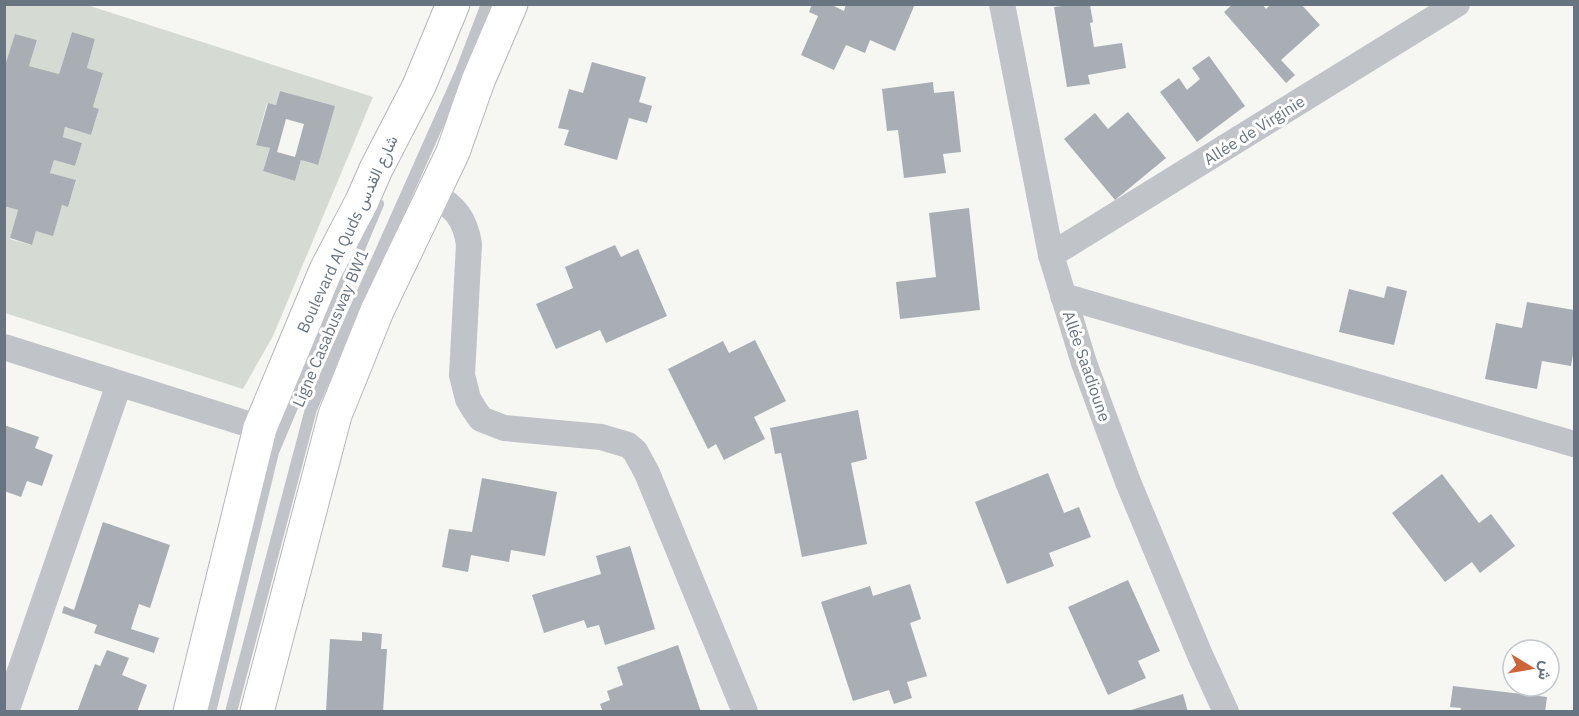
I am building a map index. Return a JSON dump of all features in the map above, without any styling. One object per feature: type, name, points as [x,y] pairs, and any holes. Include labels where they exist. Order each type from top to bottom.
[{"type":"main road","name":"Boulevard Al Quds شارع القدس","points":[[190,711],[260,428],[326,270],[362,201],[375,169],[419,86],[453,4]]},
{"type":"main road","points":[[256,711],[335,415],[377,311],[453,152],[478,81],[512,4]]},
{"type":"street","name":"Allée Saadioune","points":[[1002,4],[1051,255],[1084,363],[1128,482],[1226,711]]},
{"type":"street","name":"Allée de Virginie","points":[[1051,255],[1457,4]]},
{"type":"street","points":[[433,195],[455,209],[467,231],[469,244],[462,375],[468,399],[474,409],[481,419],[504,428],[601,437],[628,445],[635,451],[647,473],[745,711]]},
{"type":"street","points":[[1063,296],[1575,444]]},
{"type":"street","points":[[4,347],[260,428]]},
{"type":"street","points":[[6,706],[118,384]]},
{"type":"lane","points":[[404,142],[463,4]]},
{"type":"lane","name":"Ligne Casabusway BW1","points":[[231,711],[311,410],[461,72],[487,4]]},
{"type":"lane","name":"Ligne Casabusway BW1","points":[[210,711],[273,452],[381,195]]},
{"type":"shaded area","points":[[5,5],[87,5],[373,97],[273,336],[243,389],[5,313],[5,206],[18,210],[10,239],[31,245],[36,231],[62,205],[68,207],[76,181],[50,173],[54,160],[75,166],[82,143],[63,137],[65,127],[91,135],[99,109],[93,107],[103,73],[87,68],[95,39],[72,32],[59,74],[29,66],[37,40],[15,34],[5,69]],"holes":[[[280,91],[334,106],[317,165],[301,160],[295,181],[263,171],[270,148],[256,144],[267,103],[276,105]]]},
{"type":"building","points":[[812,4],[830,4],[844,11],[846,4],[915,4],[895,51],[870,40],[865,53],[846,45],[834,70],[801,55],[818,16],[809,12]]},
{"type":"building","points":[[1233,4],[1262,4],[1266,9],[1271,4],[1301,4],[1320,25],[1281,60],[1295,75],[1286,83],[1224,12]]},
{"type":"building","points":[[1090,5],[1094,47],[1122,43],[1126,68],[1088,75],[1090,84],[1067,87],[1054,7]]},
{"type":"building","points":[[72,32],[95,39],[87,68],[103,73],[93,107],[99,109],[91,135],[65,127],[63,137],[82,143],[75,166],[54,160],[50,173],[76,180],[68,207],[62,205],[53,236],[36,231],[32,245],[10,238],[18,210],[4,206],[4,69],[15,34],[37,40],[29,66],[59,74]]},
{"type":"building","points":[[1209,56],[1245,106],[1197,142],[1160,92],[1179,78],[1187,90],[1200,79],[1192,68]]},
{"type":"building","points":[[592,62],[646,77],[639,102],[652,106],[647,123],[629,118],[617,160],[564,145],[569,130],[558,128],[569,89],[583,93]]},
{"type":"building","points":[[933,82],[934,93],[954,91],[961,152],[943,154],[946,173],[904,178],[898,130],[887,131],[882,89]]},
{"type":"building","points":[[280,91],[335,106],[318,165],[301,160],[295,181],[263,171],[270,148],[256,145],[268,103],[276,105]],"holes":[[[286,119],[304,124],[295,157],[277,152]]]},
{"type":"building","points":[[1128,112],[1166,158],[1115,200],[1064,139],[1095,113],[1108,129]]},
{"type":"building","points":[[969,208],[980,310],[900,319],[896,282],[936,277],[929,213]]},
{"type":"building","points":[[615,245],[621,257],[638,249],[667,316],[606,343],[600,330],[556,349],[536,304],[573,288],[565,267]]},
{"type":"building","points":[[1387,286],[1407,291],[1394,345],[1339,332],[1349,289],[1384,298]]},
{"type":"building","points":[[1527,302],[1574,310],[1574,349],[1571,366],[1542,361],[1537,389],[1485,379],[1496,323],[1522,328]]},
{"type":"building","points":[[755,340],[786,401],[754,417],[765,439],[724,460],[716,444],[708,449],[668,369],[723,341],[729,353]]},
{"type":"building","points":[[858,410],[867,459],[851,463],[867,544],[802,557],[781,453],[775,454],[770,428]]},
{"type":"building","points":[[4,425],[39,437],[35,448],[53,455],[42,486],[27,481],[21,497],[4,491]]},
{"type":"building","points":[[1048,473],[1064,513],[1079,507],[1091,537],[1049,553],[1054,566],[1007,584],[975,502]]},
{"type":"building","points":[[1442,474],[1479,523],[1491,514],[1515,546],[1480,573],[1472,562],[1445,582],[1392,513]]},
{"type":"building","points":[[482,478],[557,492],[545,556],[511,550],[509,562],[471,555],[468,572],[442,567],[449,529],[472,532]]},
{"type":"building","points":[[103,522],[170,545],[150,608],[139,604],[131,629],[159,638],[154,653],[94,633],[97,625],[62,613],[64,606],[74,610]]},
{"type":"building","points":[[630,546],[655,629],[605,645],[599,625],[587,628],[584,620],[544,633],[532,595],[601,574],[596,556]]},
{"type":"building","points":[[1128,580],[1160,651],[1138,661],[1146,678],[1108,695],[1068,607]]},
{"type":"building","points":[[910,584],[921,619],[910,623],[927,676],[907,682],[912,698],[894,704],[889,690],[853,701],[821,602],[870,586],[873,596]]},
{"type":"building","points":[[362,632],[382,634],[381,649],[387,649],[383,712],[326,712],[330,639],[362,641]]},
{"type":"building","points":[[678,645],[701,712],[603,712],[600,704],[610,700],[607,691],[623,685],[617,667]]},
{"type":"building","points":[[107,650],[129,658],[122,675],[147,685],[137,712],[77,712],[95,664],[100,666]]},
{"type":"building","points":[[1453,686],[1501,692],[1501,698],[1547,698],[1545,712],[1460,712],[1461,708],[1450,707]]},
{"type":"building","points":[[1183,694],[1188,712],[1128,712],[1128,711]]}]
